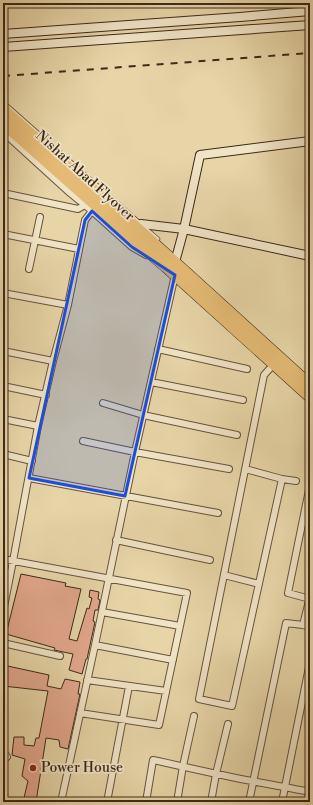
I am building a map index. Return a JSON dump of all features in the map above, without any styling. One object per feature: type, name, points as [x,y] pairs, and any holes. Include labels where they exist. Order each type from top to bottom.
[{"type":"highway","points":[[3,109],[146,236],[171,265],[310,385]]},
{"type":"highway","name":"Nishat Abad Flyover","points":[[3,123],[146,251],[171,265]]},
{"type":"highway","points":[[171,265],[175,275],[310,397]]},
{"type":"main road","points":[[3,34],[309,11]]},
{"type":"main road","points":[[3,47],[310,25]]},
{"type":"main road","points":[[171,265],[184,229],[200,155],[310,141]]},
{"type":"main road","points":[[141,224],[184,229],[310,256]]},
{"type":"street","points":[[3,132],[132,248],[171,265]]},
{"type":"street","points":[[3,193],[78,209],[85,205]]},
{"type":"street","points":[[3,612],[5,593],[13,561],[38,426],[68,305],[85,220],[92,211]]},
{"type":"street","points":[[29,269],[40,217]]},
{"type":"street","points":[[3,234],[79,249]]},
{"type":"street","points":[[61,802],[95,646],[125,496],[175,275]]},
{"type":"street","points":[[3,293],[68,305]]},
{"type":"street","points":[[158,348],[247,369]]},
{"type":"street","points":[[3,351],[53,361]]},
{"type":"street","points":[[274,364],[264,375],[199,699],[232,706],[282,479]]},
{"type":"street","points":[[151,382],[243,400]]},
{"type":"street","points":[[3,386],[46,395]]},
{"type":"street","points":[[103,403],[143,415],[237,435]]},
{"type":"street","points":[[3,419],[38,426]]},
{"type":"street","points":[[83,441],[229,469]]},
{"type":"street","points":[[3,454],[32,461]]},
{"type":"street","points":[[245,469],[282,479],[296,481]]},
{"type":"street","points":[[29,478],[218,513]]},
{"type":"street","points":[[303,625],[310,598],[288,593],[310,485]]},
{"type":"street","points":[[116,540],[210,560]]},
{"type":"street","points":[[3,559],[187,593],[159,725],[80,713]]},
{"type":"street","points":[[224,575],[259,584]]},
{"type":"street","points":[[102,612],[180,626]]},
{"type":"street","points":[[249,802],[286,623],[310,627]]},
{"type":"street","points":[[3,642],[60,656]]},
{"type":"street","points":[[95,646],[173,660]]},
{"type":"street","points":[[282,802],[310,662]]},
{"type":"street","points":[[87,680],[166,691]]},
{"type":"street","points":[[107,802],[129,686]]},
{"type":"street","points":[[177,802],[194,716]]},
{"type":"street","points":[[211,802],[228,724]]},
{"type":"street","points":[[3,751],[7,757],[3,761]]},
{"type":"street","points":[[146,802],[153,760],[253,782],[285,786],[310,792]]},
{"type":"lane","points":[[3,102],[158,239]]},
{"type":"highlighted area","points":[[92,211],[132,247],[175,275],[125,496],[29,478],[85,220]]},
{"type":"building","points":[[21,574],[66,583],[65,586],[81,589],[69,639],[77,641],[87,608],[89,609],[92,598],[89,597],[90,590],[99,592],[98,599],[100,600],[98,610],[95,610],[93,621],[95,622],[87,659],[82,674],[69,670],[73,654],[54,650],[55,648],[6,634]]},
{"type":"building","points":[[3,665],[49,675],[47,686],[61,689],[65,679],[80,682],[78,694],[80,694],[68,749],[60,747],[59,740],[46,738],[36,802],[23,802],[28,781],[22,776],[25,759],[12,755],[14,737],[24,737],[24,745],[34,746],[36,738],[39,738],[48,691],[3,686]]},
{"type":"railway","points":[[3,76],[310,53]]},
{"type":"place","name":"Power House","points":[[33,768]]}]
